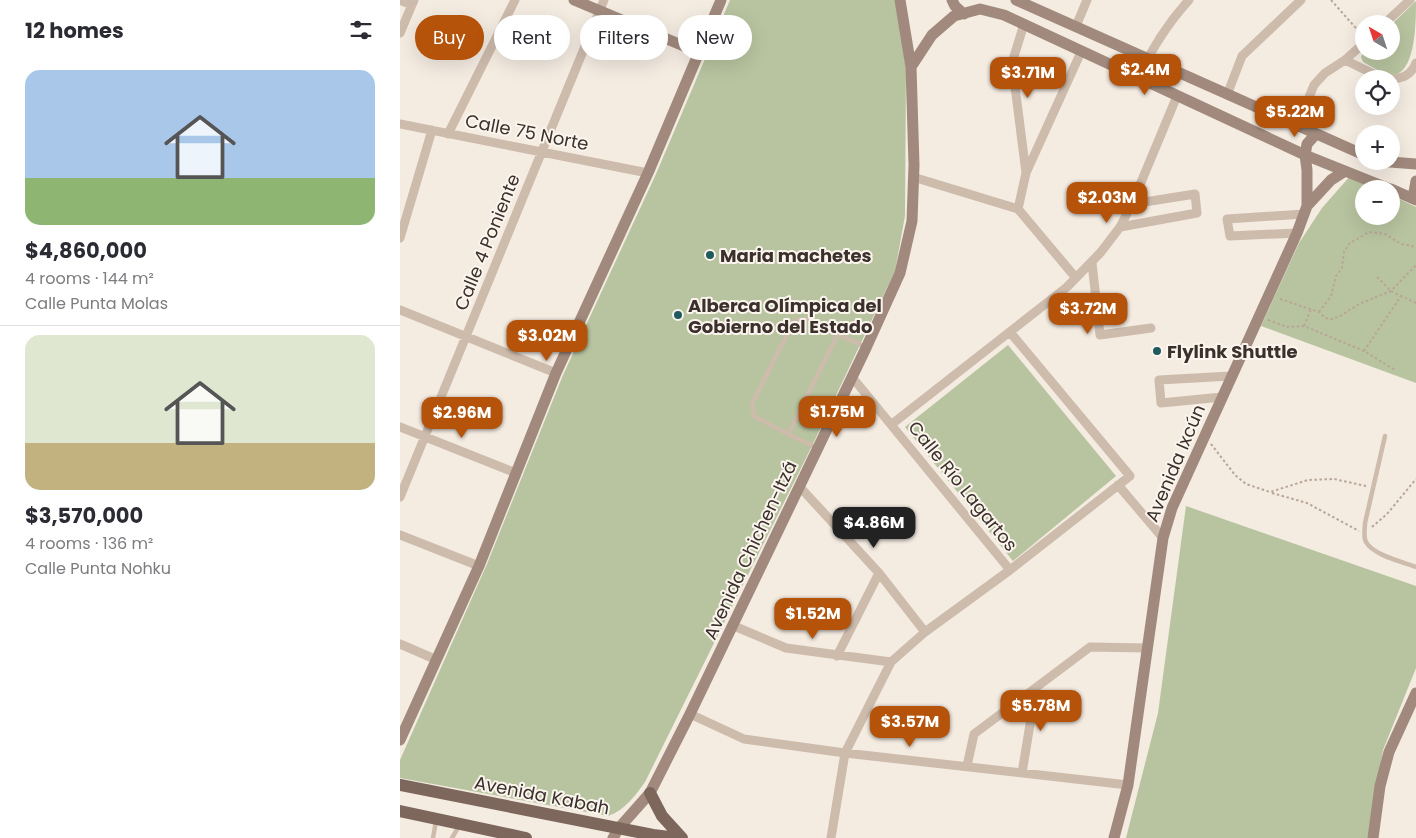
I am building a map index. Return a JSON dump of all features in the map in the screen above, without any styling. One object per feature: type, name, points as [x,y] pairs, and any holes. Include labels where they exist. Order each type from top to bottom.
[{"type":"main road","points":[[574,0],[678,44]]},
{"type":"main road","points":[[714,15],[721,0]]},
{"type":"main road","name":"Avenida Chichen-Itzá","points":[[616,833],[650,794],[734,626],[900,274],[912,221],[913,177],[911,67],[900,0]]},
{"type":"main road","points":[[952,0],[955,6],[964,14]]},
{"type":"main road","points":[[1016,0],[1355,152]]},
{"type":"main road","points":[[911,67],[932,35],[954,16],[980,9],[1004,15],[1305,155],[1368,180]]},
{"type":"main road","points":[[400,738],[479,566],[556,373],[648,172],[695,60]]},
{"type":"main road","points":[[1305,155],[1307,144],[1315,135]]},
{"type":"main road","name":"Avenida Ixcún","points":[[1305,155],[1308,170],[1306,210]]},
{"type":"main road","points":[[1400,163],[1416,164]]},
{"type":"main road","name":"Avenida Ixcún","points":[[1114,838],[1128,785],[1163,538],[1172,508],[1306,210],[1331,180],[1345,171]]},
{"type":"main road","points":[[1400,193],[1414,199],[1416,181]]},
{"type":"main road","points":[[1373,838],[1380,786],[1389,752],[1416,693]]},
{"type":"main road","name":"Avenida Kabah","points":[[400,785],[616,833],[677,838]]},
{"type":"main road","points":[[650,794],[662,816],[682,838]]},
{"type":"main road","points":[[400,811],[526,838]]},
{"type":"street","points":[[400,0],[413,2],[400,33]]},
{"type":"street","points":[[448,134],[515,0]]},
{"type":"street","name":"Calle 4 Poniente","points":[[400,497],[604,0]]},
{"type":"street","points":[[1076,26],[1087,0]]},
{"type":"street","points":[[1138,78],[1147,59],[1174,17],[1189,0]]},
{"type":"street","points":[[1226,95],[1242,56],[1302,0]]},
{"type":"street","points":[[1394,15],[1410,0]]},
{"type":"street","points":[[1024,24],[1012,63],[1026,173]]},
{"type":"street","points":[[1297,127],[1314,85],[1325,73],[1355,51]]},
{"type":"street","points":[[1018,209],[1026,173],[1081,52]]},
{"type":"street","points":[[1345,60],[1366,70]]},
{"type":"street","points":[[1400,78],[1412,72],[1416,63]]},
{"type":"street","points":[[892,424],[1010,332],[1092,263],[1120,226],[1132,204],[1177,96]]},
{"type":"street","name":"Calle 75 Norte","points":[[400,124],[648,172]]},
{"type":"street","points":[[400,238],[432,130]]},
{"type":"street","points":[[913,177],[1018,209],[1076,278]]},
{"type":"street","points":[[1120,226],[1197,213],[1195,194],[1132,204]]},
{"type":"street","points":[[1297,233],[1230,236],[1228,219],[1306,210]]},
{"type":"street","points":[[1092,263],[1100,335],[1151,328]]},
{"type":"street","points":[[400,310],[556,373]]},
{"type":"street","points":[[831,838],[844,753],[891,662],[925,632],[1010,570],[1130,476],[1010,332]]},
{"type":"street","points":[[1222,397],[1161,403],[1159,380],[1231,376]]},
{"type":"street","name":"Calle Río Lagartos","points":[[852,377],[1010,570]]},
{"type":"street","points":[[400,428],[516,473]]},
{"type":"street","points":[[1118,485],[1163,538]]},
{"type":"street","points":[[800,486],[879,573],[925,632]]},
{"type":"street","points":[[400,535],[479,566]]},
{"type":"street","points":[[837,656],[879,573]]},
{"type":"street","points":[[734,626],[786,648],[891,662]]},
{"type":"street","points":[[400,644],[437,660]]},
{"type":"street","points":[[968,766],[974,734],[1090,647],[1147,648]]},
{"type":"street","points":[[1022,773],[1036,688]]},
{"type":"street","points":[[690,714],[744,739],[844,753],[1128,785]]},
{"type":"lane","points":[[817,448],[754,416],[752,404],[794,321],[805,319],[866,348]]},
{"type":"lane","points":[[788,434],[838,334]]},
{"type":"lane","points":[[1385,436],[1365,523],[1366,543],[1373,550],[1416,567]]},
{"type":"lane","points":[[433,838],[436,818]]},
{"type":"lane","points":[[452,838],[461,823]]},
{"type":"path","points":[[1331,0],[1355,27]]},
{"type":"path","points":[[1319,312],[1331,296],[1336,276],[1342,268],[1344,252],[1350,243],[1369,232],[1385,234],[1402,244],[1416,247]]},
{"type":"path","points":[[1280,299],[1319,312],[1325,318],[1332,319],[1359,304],[1391,291],[1416,265]]},
{"type":"path","points":[[1377,276],[1391,291],[1416,303]]},
{"type":"path","points":[[1364,352],[1401,296]]},
{"type":"path","points":[[1304,326],[1311,309]]},
{"type":"path","points":[[1259,316],[1287,327],[1304,326],[1364,352],[1395,370]]},
{"type":"path","points":[[1203,438],[1216,449],[1235,476],[1246,484],[1307,503],[1365,534],[1387,514],[1416,479]]},
{"type":"path","points":[[1270,492],[1308,480],[1334,479],[1374,488]]},
{"type":"green space","points":[[730,0],[896,0],[906,69],[905,216],[895,271],[812,446],[645,782],[629,802],[620,810],[608,816],[400,778],[400,760],[487,564],[563,375],[656,174],[704,60],[752,60],[752,15],[724,15]]},
{"type":"green space","points":[[1416,1],[1415,35],[1409,60],[1404,68],[1400,71],[1378,70],[1363,62],[1362,60],[1400,60],[1400,16]]},
{"type":"green space","points":[[1351,175],[1361,180],[1355,180],[1355,225],[1400,225],[1400,199],[1416,207],[1416,383],[1261,326],[1299,243],[1322,208]]},
{"type":"green space","points":[[1008,345],[1116,476],[1013,561],[905,427]]},
{"type":"green space","points":[[1186,506],[1416,586],[1416,668],[1383,750],[1368,838],[1126,838],[1158,713]]},
{"type":"place","name":"Maria machetes","points":[[710,255]]},
{"type":"place","name":"Alberca Olímpica del Gobierno del Estado","points":[[678,315]]},
{"type":"place","name":"Flylink Shuttle","points":[[1157,351]]}]
